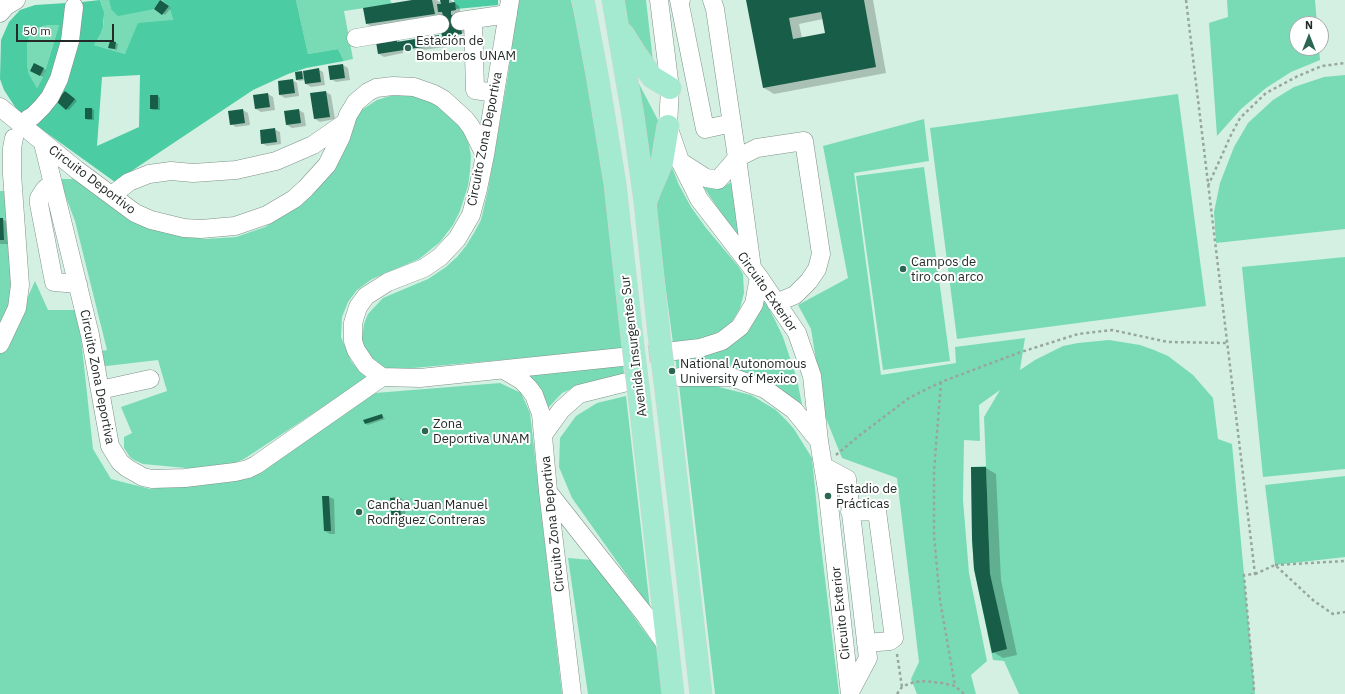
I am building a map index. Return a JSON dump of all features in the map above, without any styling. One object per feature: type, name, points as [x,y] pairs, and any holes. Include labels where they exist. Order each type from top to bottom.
[{"type":"main road","name":"Avenida Insurgentes Sur","points":[[583,0],[615,184],[674,694]]},
{"type":"main road","name":"Avenida Insurgentes Sur","points":[[613,0],[633,116],[645,202],[701,694]]},
{"type":"main road","points":[[617,24],[652,77],[670,88]]},
{"type":"main road","points":[[645,202],[662,162],[668,126]]},
{"type":"street","points":[[0,13],[6,6],[16,0]]},
{"type":"street","name":"Circuito Exterior","points":[[659,0],[670,88],[668,126],[680,161],[699,199],[755,273],[797,333],[812,376],[819,441],[828,496],[850,693]]},
{"type":"street","points":[[680,0],[705,129],[732,123]]},
{"type":"street","points":[[674,351],[700,348],[722,341],[740,327],[754,304],[755,273],[715,9],[712,0]]},
{"type":"street","points":[[0,107],[35,132],[42,107],[50,97],[59,79],[70,40],[74,7]]},
{"type":"street","points":[[495,92],[476,90],[466,20],[509,7]]},
{"type":"street","name":"Circuito Zona Deportiva","points":[[35,132],[52,183],[78,284],[90,335],[110,446],[120,462],[127,468],[143,477],[152,478],[186,478],[248,469],[256,465],[382,377],[366,365],[356,350],[353,341],[353,323],[358,307],[366,296],[378,288],[429,265],[440,257],[457,239],[471,215],[485,155],[509,7]]},
{"type":"street","points":[[356,38],[440,24]]},
{"type":"street","name":"Circuito Deportivo","points":[[35,132],[112,195],[141,215],[167,225],[201,229],[218,228],[251,221],[281,208],[306,188],[327,164],[341,137],[348,115],[356,102],[368,92],[384,86],[405,85],[434,94],[455,109],[471,127],[485,155]]},
{"type":"street","points":[[112,195],[129,182],[149,174],[171,171],[215,172],[236,170],[276,161],[313,144],[346,122]]},
{"type":"street","points":[[0,344],[17,308],[20,285],[12,174],[12,148],[14,138]]},
{"type":"street","points":[[680,161],[706,178],[718,180],[737,158],[757,148],[804,142],[821,254],[817,269],[809,280],[795,295],[776,303]]},
{"type":"street","points":[[382,377],[420,378],[622,357]]},
{"type":"street","name":"Circuito Zona Deportiva","points":[[504,370],[521,380],[534,395],[541,414],[548,491],[572,694]]},
{"type":"street","points":[[679,377],[731,377],[765,389],[794,410],[819,441]]},
{"type":"street","points":[[100,390],[150,379]]},
{"type":"street","points":[[543,435],[561,410],[579,394],[627,382]]},
{"type":"street","points":[[823,466],[847,479],[868,658],[850,693]]},
{"type":"street","points":[[548,491],[646,616],[669,650]]},
{"type":"street","points":[[850,512],[877,511],[894,638],[890,641],[866,643]]},
{"type":"path","points":[[1186,0],[1255,574]]},
{"type":"path","points":[[1208,187],[1240,118],[1266,93],[1298,76],[1322,66],[1345,63]]},
{"type":"path","points":[[823,466],[860,435],[909,398],[941,382],[1018,353],[1078,334],[1112,330],[1168,342],[1227,343]]},
{"type":"path","points":[[941,382],[934,471],[934,536],[940,600],[954,686]]},
{"type":"path","points":[[1252,694],[1254,688],[1244,575],[1255,574],[1275,565],[1345,561]]},
{"type":"path","points":[[1275,565],[1314,601],[1333,614],[1345,612]]},
{"type":"path","points":[[894,638],[902,687]]},
{"type":"path","points":[[897,694],[902,687],[914,682],[924,681],[954,686],[964,694]]},
{"type":"shaded area","name":"National Autonomous University of Mexico","points":[[0,0],[1345,0],[1345,694],[0,694]]},
{"type":"green space","points":[[100,0],[109,0],[111,9],[154,9],[160,0],[162,0],[169,6],[173,20],[125,54],[94,45],[101,33],[104,20]]},
{"type":"green space","points":[[100,0],[104,13],[103,27],[94,45],[125,54],[138,23],[173,20],[169,6],[162,0],[296,0],[308,54],[338,49],[344,61],[306,68],[288,74],[253,90],[115,182],[19,113],[4,90],[0,79],[1,40],[9,22],[20,10],[35,5]],"holes":[[[59,25],[44,75],[37,88],[29,74],[27,65],[27,44],[30,33],[43,26]],[[140,75],[139,127],[97,146],[102,77]]]},
{"type":"green space","points":[[109,0],[160,0],[154,9],[118,16],[111,9]]},
{"type":"green space","points":[[296,0],[390,0],[392,4],[344,11],[353,59],[344,61],[338,49],[308,54]]},
{"type":"green space","points":[[454,0],[498,0],[498,5],[456,9]]},
{"type":"green space","points":[[518,0],[571,0],[581,43],[602,161],[623,349],[391,370],[384,368],[366,353],[362,339],[364,324],[368,314],[383,298],[428,279],[446,267],[466,246],[481,220],[488,190],[508,75]]},
{"type":"green space","points":[[624,0],[646,0],[654,70],[629,31]]},
{"type":"green space","points":[[1227,0],[1315,0],[1316,16],[1289,16],[1289,56],[1320,56],[1320,60],[1291,72],[1266,88],[1241,109],[1217,136],[1209,23],[1228,17]]},
{"type":"green space","points":[[59,25],[44,75],[37,88],[29,74],[27,65],[27,44],[30,33],[43,26]]},
{"type":"green space","points":[[1345,75],[1345,229],[1216,243],[1214,212],[1220,183],[1234,147],[1248,123],[1273,100],[1294,87],[1324,77]]},
{"type":"green space","points":[[637,80],[660,124],[654,158],[649,164]]},
{"type":"green space","points":[[397,94],[407,94],[438,104],[459,125],[465,134],[469,145],[471,156],[470,171],[468,186],[460,211],[453,225],[440,242],[419,259],[372,279],[357,290],[348,302],[342,317],[341,337],[351,361],[367,378],[244,459],[229,465],[197,469],[143,464],[134,460],[124,448],[124,437],[132,433],[121,407],[167,391],[158,360],[98,367],[96,352],[107,350],[75,221],[59,179],[74,179],[133,218],[160,231],[175,235],[205,239],[236,237],[265,227],[295,208],[360,111],[377,100]]},
{"type":"green space","points":[[1178,94],[1206,306],[957,339],[930,128]]},
{"type":"green space","points":[[924,119],[929,161],[854,173],[881,375],[956,363],[955,347],[1025,338],[1020,370],[1035,360],[1063,346],[1109,340],[1140,345],[1154,350],[1168,356],[1193,375],[1213,398],[1218,439],[1232,444],[1255,694],[1019,694],[1004,661],[993,660],[974,569],[972,539],[971,467],[986,466],[984,417],[1000,390],[979,405],[980,441],[964,440],[963,500],[969,573],[987,661],[971,675],[976,694],[917,694],[911,679],[919,662],[897,478],[842,458],[825,416],[811,329],[798,305],[848,278],[823,146]]},
{"type":"green space","points":[[671,165],[679,185],[691,207],[743,274],[744,293],[740,308],[733,320],[724,329],[702,339],[673,343],[655,209]]},
{"type":"green space","name":"Campos de tiro con arco","points":[[924,167],[950,361],[883,370],[856,176]]},
{"type":"green space","points":[[737,170],[747,245],[731,228],[703,186],[716,189],[725,186],[731,182]]},
{"type":"green space","name":"Zona Deportiva UNAM","points":[[0,191],[4,191],[12,294],[26,301],[35,281],[48,310],[78,310],[93,449],[111,479],[150,489],[252,475],[375,393],[500,383],[521,393],[530,413],[562,694],[0,694]]},
{"type":"green space","points":[[1345,257],[1345,469],[1263,477],[1242,267]]},
{"type":"green space","points":[[764,300],[783,337],[797,379],[803,410],[778,387],[763,378],[744,372],[677,372],[675,355],[723,349],[740,339],[750,327]]},
{"type":"green space","points":[[623,365],[625,379],[578,386],[562,393],[548,408],[528,376]]},
{"type":"green space","points":[[679,385],[715,386],[751,395],[776,410],[786,420],[794,429],[812,458],[839,694],[715,694]]},
{"type":"green space","points":[[626,396],[650,608],[572,498],[559,467],[560,438],[576,416],[597,403]]},
{"type":"green space","points":[[1345,476],[1345,557],[1275,565],[1265,485]]},
{"type":"green space","points":[[568,558],[592,560],[662,655],[664,694],[588,694]]},
{"type":"building","points":[[160,0],[169,6],[162,15],[154,9]]},
{"type":"building","points":[[412,0],[432,0],[435,14],[366,24],[363,8]]},
{"type":"building","points":[[440,0],[449,0],[449,3],[455,2],[456,10],[451,11],[451,15],[459,14],[462,34],[442,37],[439,17],[443,16],[442,12],[438,12],[437,4],[441,4]]},
{"type":"building","points":[[746,0],[864,0],[876,67],[763,88]],"holes":[[[821,12],[825,33],[793,39],[789,18]]]},
{"type":"building","points":[[439,35],[439,38],[442,37],[443,44],[378,54],[376,42],[397,38],[397,42]]},
{"type":"building","points":[[110,41],[116,42],[115,49],[108,48]]},
{"type":"building","points":[[34,63],[44,68],[40,76],[30,71]]},
{"type":"building","points":[[343,64],[345,78],[330,80],[328,66]]},
{"type":"building","points":[[319,68],[321,82],[305,84],[303,71]]},
{"type":"building","points":[[302,71],[303,79],[296,80],[295,72]]},
{"type":"building","points":[[293,79],[295,93],[279,95],[278,81]]},
{"type":"building","points":[[65,91],[75,99],[66,110],[56,101]]},
{"type":"building","points":[[326,91],[330,117],[314,119],[310,93]]},
{"type":"building","points":[[268,93],[270,107],[255,109],[253,95]]},
{"type":"building","points":[[150,95],[158,95],[158,109],[150,109]]},
{"type":"building","points":[[85,108],[92,108],[92,119],[85,119]]},
{"type":"building","points":[[243,109],[245,123],[230,125],[228,111]]},
{"type":"building","points":[[299,109],[301,123],[286,125],[284,111]]},
{"type":"building","points":[[275,128],[277,142],[261,144],[260,130]]},
{"type":"building","points":[[0,218],[3,218],[4,240],[0,240]]},
{"type":"building","points":[[382,414],[383,418],[365,424],[363,420]]},
{"type":"building","points":[[971,467],[986,467],[990,574],[1007,649],[992,653],[974,569]]},
{"type":"building","points":[[322,496],[329,496],[331,531],[324,531]]},
{"type":"building","points":[[400,497],[401,523],[392,524],[390,498]]},
{"type":"tunnel","points":[[622,357],[674,351]]},
{"type":"tunnel","points":[[627,382],[678,377]]},
{"type":"place","name":"Estación de Bomberos UNAM","points":[[408,48]]},
{"type":"place","name":"Campos de tiro con arco","points":[[903,269]]},
{"type":"place","name":"National Autonomous University of Mexico","points":[[672,371]]},
{"type":"place","name":"Zona Deportiva UNAM","points":[[425,431]]},
{"type":"place","name":"Estadio de Prácticas","points":[[828,496]]},
{"type":"place","name":"Cancha Juan Manuel Rodriguez Contreras","points":[[359,512]]}]
